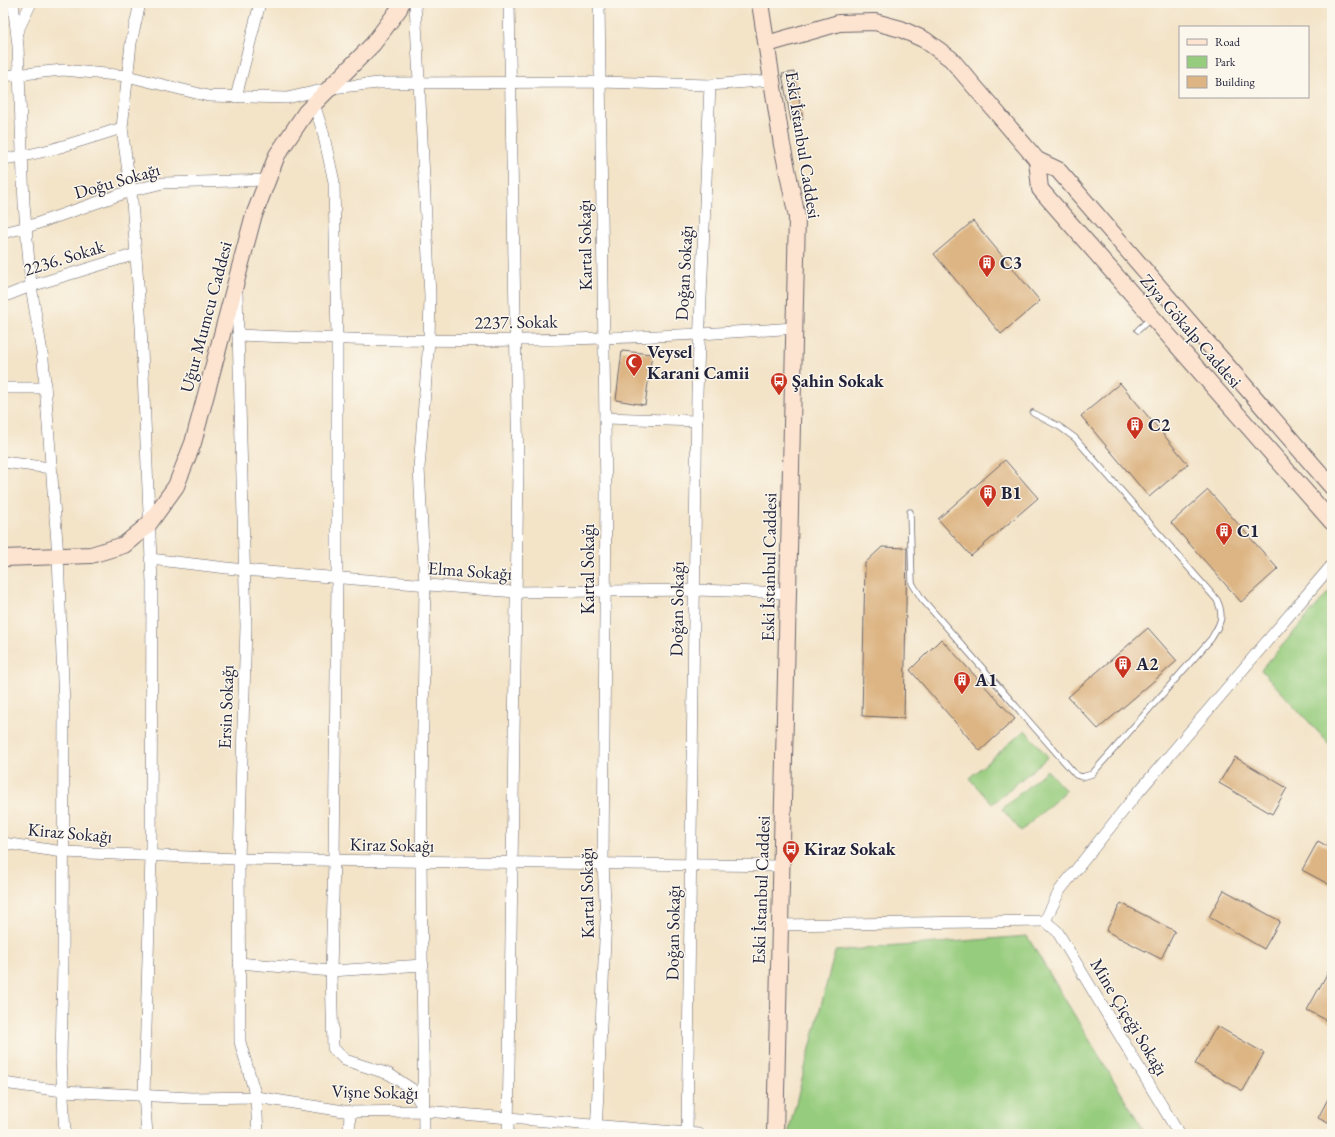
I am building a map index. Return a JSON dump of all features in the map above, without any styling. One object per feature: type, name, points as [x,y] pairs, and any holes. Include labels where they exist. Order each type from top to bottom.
[{"type":"street","points":[[14,3],[17,32],[24,204],[31,286],[43,359],[58,556],[64,706],[61,1059],[65,1134]]},
{"type":"street","points":[[17,32],[31,3]]},
{"type":"street","points":[[140,3],[131,43],[122,128],[130,191],[141,326],[148,525],[152,583],[151,856],[144,1095],[147,1134]]},
{"type":"street","points":[[236,96],[260,3]]},
{"type":"street","name":"Uğur Mumcu Caddesi","points":[[3,558],[91,555],[124,545],[148,525],[176,486],[193,443],[253,218],[277,155],[306,112],[373,44],[399,9],[401,3]]},
{"type":"street","points":[[415,3],[430,296],[429,340],[419,468],[425,585],[421,862],[425,1111],[424,1134]]},
{"type":"street","points":[[508,1134],[518,469],[509,3]]},
{"type":"street","name":"Kartal Sokağı","points":[[596,1129],[606,918],[603,864],[605,418],[599,3]]},
{"type":"street","name":"Eski İstanbul Caddesi","points":[[760,3],[782,146],[797,217],[775,1134]]},
{"type":"street","name":"Ziya Gökalp Caddesi","points":[[767,44],[839,23],[875,22],[901,29],[925,40],[951,59],[1037,160],[1058,170],[1332,487]]},
{"type":"street","points":[[3,76],[63,70],[127,76],[208,96],[287,98],[331,88],[379,83],[600,82],[710,85],[773,80]]},
{"type":"street","name":"Doğan Sokağı","points":[[687,1133],[692,865],[697,421],[699,335],[710,85]]},
{"type":"street","points":[[314,104],[324,132],[334,182],[337,340],[337,578],[334,861],[331,971],[333,1048],[345,1060],[389,1074],[412,1089],[425,1111]]},
{"type":"street","points":[[3,159],[22,157],[60,148],[122,128]]},
{"type":"street","name":"Ziya Gökalp Caddesi","points":[[1037,160],[1040,189],[1332,522]]},
{"type":"street","name":"Doğu Sokağı","points":[[3,233],[27,227],[130,191],[162,183],[267,180]]},
{"type":"street","name":"2236. Sokak","points":[[3,297],[31,286],[136,254]]},
{"type":"street","name":"Ersin Sokağı","points":[[237,279],[246,626],[239,859],[240,1042],[256,1097],[258,1134]]},
{"type":"street","points":[[1152,317],[1171,301]]},
{"type":"street","name":"2237. Sokak","points":[[238,335],[337,340],[516,340],[699,335],[794,328]]},
{"type":"street","points":[[3,388],[45,388]]},
{"type":"street","points":[[605,418],[697,421]]},
{"type":"street","points":[[3,462],[51,468]]},
{"type":"street","name":"Elma Sokağı","points":[[150,559],[244,570],[516,592],[605,589],[789,593]]},
{"type":"street","points":[[780,925],[1045,921],[1060,890],[1135,796],[1332,565]]},
{"type":"street","name":"Kiraz Sokağı","points":[[3,842],[63,852],[239,859],[782,866]]},
{"type":"street","name":"Mine Çiçeği Sokağı","points":[[1045,921],[1057,931],[1179,1134]]},
{"type":"street","points":[[239,963],[331,971],[423,965]]},
{"type":"street","name":"Vişne Sokağı","points":[[3,1083],[63,1091],[191,1098],[256,1097],[350,1112],[425,1111],[508,1117],[596,1129],[699,1134]]},
{"type":"street","points":[[349,1134],[350,1112]]},
{"type":"lane","points":[[1138,330],[1152,317]]},
{"type":"lane","points":[[910,512],[912,583],[922,599],[1076,775],[1082,777],[1092,774],[1211,639],[1220,623],[1222,610],[1218,600],[1075,438],[1060,427],[1033,413]]},
{"type":"green space","points":[[1332,588],[1332,747],[1261,670]]},
{"type":"green space","points":[[1025,730],[1048,757],[992,804],[969,778]]},
{"type":"green space","points":[[1047,770],[1066,791],[1021,831],[1002,809]]},
{"type":"green space","points":[[1027,936],[1146,1134],[788,1134],[835,951]]},
{"type":"building","points":[[794,72],[803,119],[791,121],[782,74]]},
{"type":"building","name":"C3","points":[[973,221],[1040,301],[1001,334],[934,254]]},
{"type":"building","name":"Veysel Karani Camii","points":[[622,351],[652,354],[645,405],[616,400]]},
{"type":"building","name":"C2","points":[[1120,383],[1188,464],[1149,497],[1081,416]]},
{"type":"building","name":"B1","points":[[1005,460],[1038,498],[971,556],[938,519]]},
{"type":"building","name":"C1","points":[[1208,490],[1278,569],[1241,602],[1171,523]]},
{"type":"building","points":[[882,547],[907,548],[904,718],[862,716],[865,563]]},
{"type":"building","name":"A2","points":[[1148,628],[1177,661],[1098,729],[1068,697]]},
{"type":"building","name":"A1","points":[[941,639],[1015,719],[980,751],[910,670]]},
{"type":"building","points":[[1235,757],[1287,788],[1272,814],[1219,783]]},
{"type":"building","points":[[1318,841],[1332,849],[1332,886],[1302,870]]},
{"type":"building","points":[[1224,890],[1280,921],[1264,949],[1209,917]]},
{"type":"building","points":[[1121,903],[1175,931],[1161,959],[1106,931]]},
{"type":"building","points":[[1332,965],[1332,1023],[1307,1010]]},
{"type":"building","points":[[1217,1026],[1264,1053],[1243,1091],[1195,1064]]},
{"type":"building","points":[[1332,1091],[1332,1125],[1318,1118]]},
{"type":"place","name":"C3","points":[[987,278]]},
{"type":"place","name":"Veysel Karani Camii","points":[[634,377]]},
{"type":"place","name":"Şahin Sokak","points":[[779,396]]},
{"type":"place","name":"C2","points":[[1135,440]]},
{"type":"place","name":"B1","points":[[988,508]]},
{"type":"place","name":"C1","points":[[1224,546]]},
{"type":"place","name":"A2","points":[[1123,679]]},
{"type":"place","name":"A1","points":[[962,695]]},
{"type":"place","name":"Kiraz Sokak","points":[[791,864]]}]
